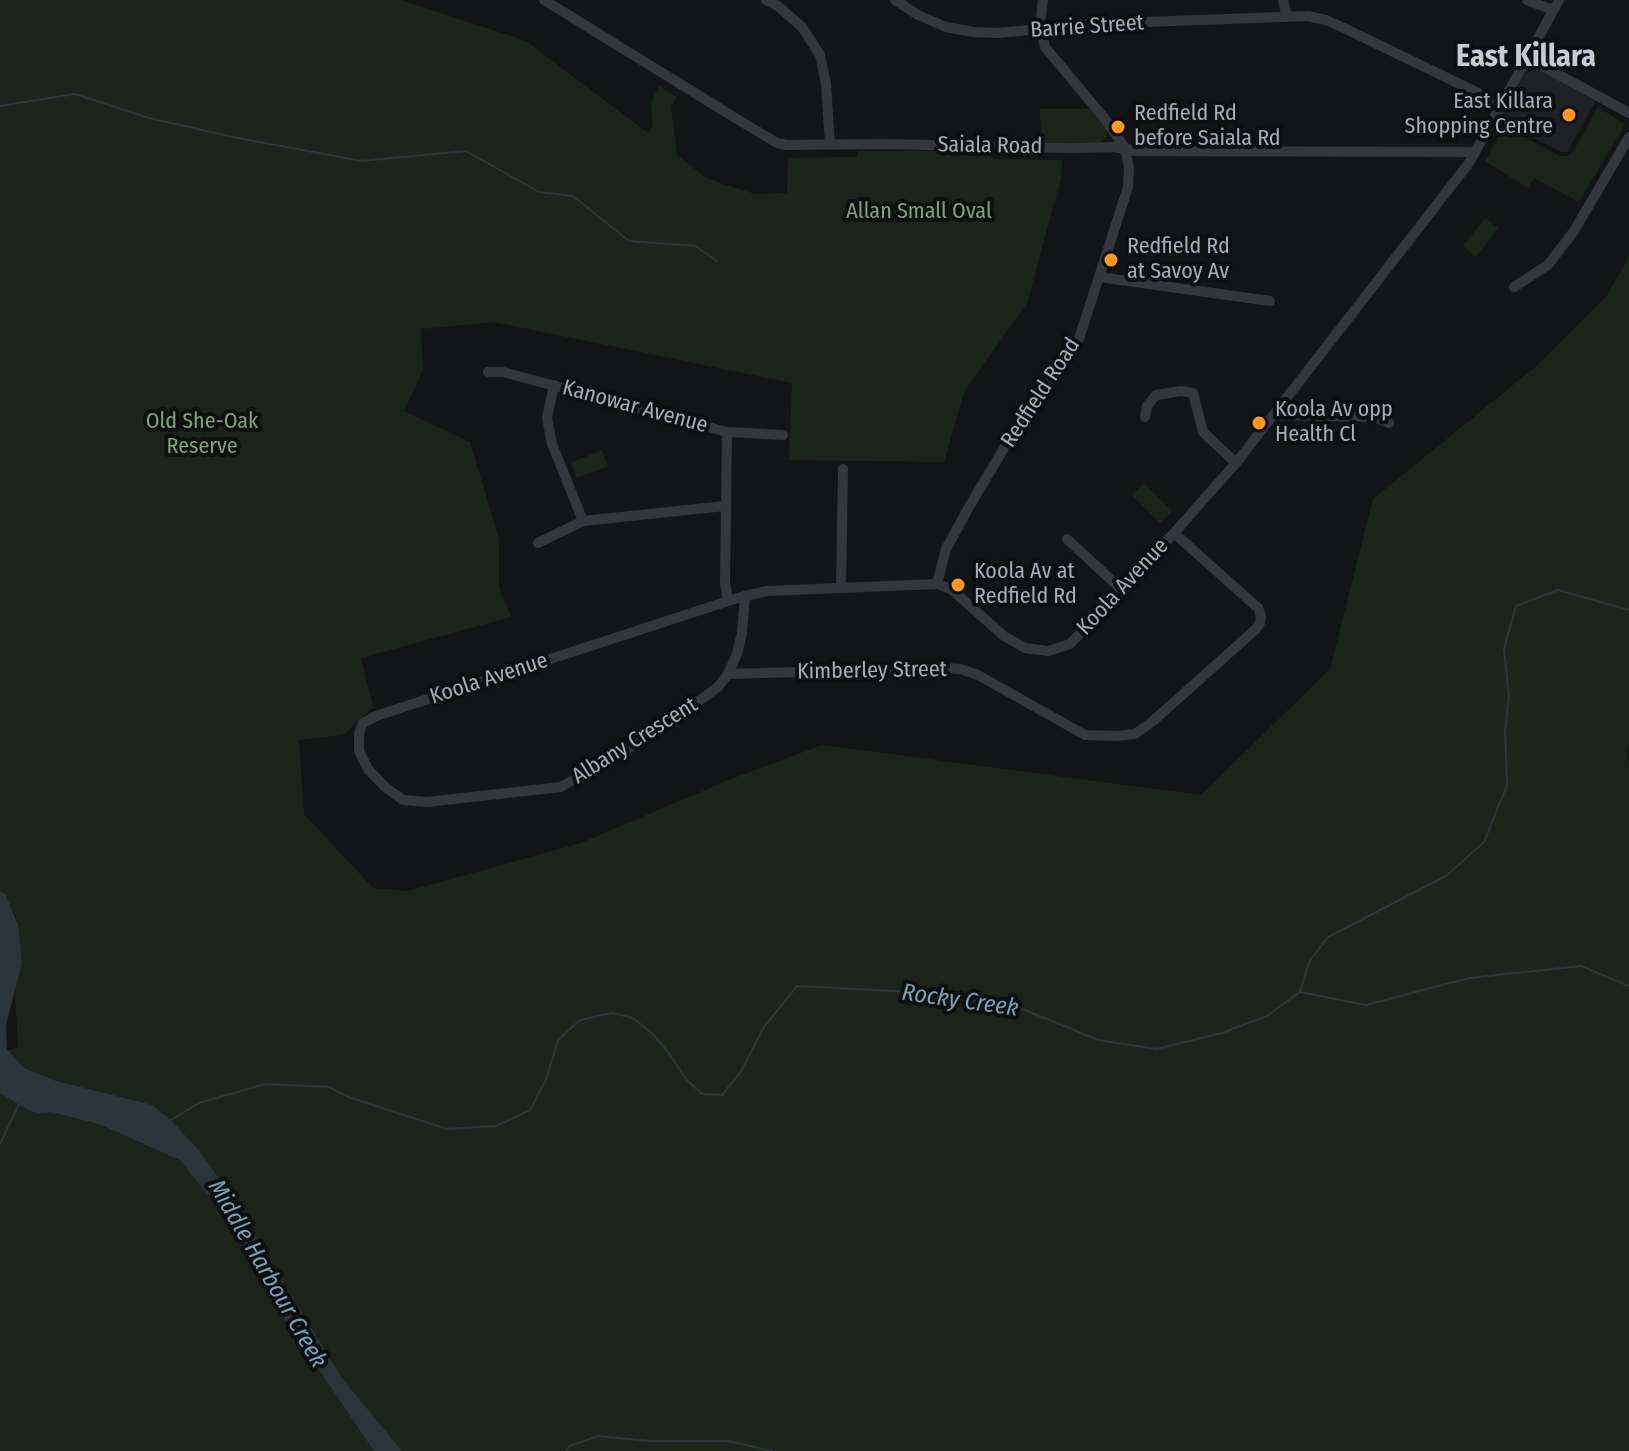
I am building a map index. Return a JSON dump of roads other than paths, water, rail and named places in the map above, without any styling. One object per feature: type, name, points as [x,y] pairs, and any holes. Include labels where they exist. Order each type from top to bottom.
[{"type":"street","name":"Saiala Road","points":[[544,0],[777,143],[787,145],[1475,153]]},
{"type":"street","points":[[766,0],[778,6],[802,27],[820,55],[826,84],[830,144]]},
{"type":"street","name":"Barrie Street","points":[[895,0],[918,15],[946,27],[998,33],[1090,24],[1308,16],[1326,20],[1501,104]]},
{"type":"street","points":[[1043,0],[1040,30],[1045,47],[1125,148]]},
{"type":"street","points":[[1283,0],[1287,17]]},
{"type":"street","points":[[1527,0],[1556,5]]},
{"type":"street","name":"Koola Avenue","points":[[363,723],[458,688],[767,591],[937,584],[951,589],[1014,643],[1025,648],[1048,651],[1070,644],[1236,463],[1469,163],[1556,5]]},
{"type":"street","points":[[1526,57],[1629,113]]},
{"type":"street","points":[[1514,287],[1548,265],[1557,254],[1574,231],[1629,137]]},
{"type":"street","name":"Redfield Road","points":[[937,584],[946,549],[969,507],[1026,411],[1068,360],[1078,342],[1128,187],[1129,168],[1125,148]]},
{"type":"street","points":[[1099,277],[1270,301]]},
{"type":"street","name":"Kanowar Avenue","points":[[488,372],[503,372],[727,432],[783,435]]},
{"type":"street","points":[[554,385],[547,418],[552,444],[583,521]]},
{"type":"street","points":[[1145,417],[1147,406],[1156,395],[1181,391],[1193,393],[1203,432],[1236,463]]},
{"type":"street","points":[[1274,415],[1374,417],[1389,423]]},
{"type":"street","points":[[727,432],[725,583],[728,601]]},
{"type":"street","points":[[841,588],[843,469]]},
{"type":"street","points":[[538,543],[583,521],[725,506]]},
{"type":"street","name":"Kimberley Street","points":[[728,674],[960,669],[978,675],[1085,735],[1135,734],[1260,623],[1258,608],[1174,533]]},
{"type":"street","points":[[1067,539],[1121,589]]},
{"type":"street","name":"Albany Crescent","points":[[363,723],[359,733],[359,751],[368,769],[403,800],[427,802],[561,787],[652,735],[718,687],[737,654],[745,596]]},
{"type":"water","points":[[0,891],[6,895],[18,925],[22,963],[6,1025],[7,1049],[24,1068],[56,1081],[152,1105],[171,1120],[202,1154],[237,1205],[341,1377],[402,1451],[374,1451],[262,1285],[223,1213],[180,1160],[99,1124],[51,1112],[28,1110],[0,1093]]},
{"type":"waterway","points":[[0,106],[75,94],[149,118],[361,161],[466,151],[539,192],[573,196],[629,241],[695,246],[717,261]]},
{"type":"waterway","name":"Rocky Creek","points":[[171,1120],[199,1103],[265,1084],[329,1087],[351,1098],[447,1129],[496,1126],[530,1110],[546,1080],[558,1040],[580,1020],[612,1013],[633,1018],[654,1035],[685,1078],[702,1094],[722,1095],[740,1073],[764,1027],[797,986],[912,992],[1020,1008],[1098,1040],[1156,1049],[1222,1033],[1267,1016],[1300,992],[1309,962],[1328,937],[1446,876],[1484,842],[1507,785],[1505,733],[1509,696],[1504,649],[1516,606],[1558,590],[1629,610]]},
{"type":"waterway","points":[[1300,992],[1366,1005],[1469,978],[1581,966],[1629,986]]},
{"type":"waterway","points":[[0,1144],[20,1102]]},
{"type":"waterway","name":"Middle Harbour Creek","points":[[566,1451],[570,1446],[598,1436],[649,1441],[728,1441],[772,1451]]},
{"type":"place","name":"East Killara Shopping Centre","points":[[1569,115]]},
{"type":"place","name":"Redfield Rd before Saiala Rd","points":[[1118,127]]},
{"type":"place","name":"Redfield Rd at Savoy Av","points":[[1111,260]]},
{"type":"place","name":"Koola Av opp Health Cl","points":[[1259,423]]},
{"type":"place","name":"Koola Av at Redfield Rd","points":[[958,585]]},
{"type":"district","name":"East Killara","points":[[1526,58]]},
{"type":"park label","name":"Allan Small Oval","points":[[919,212]]},
{"type":"park label","name":"Old She-Oak Reserve","points":[[202,434]]}]
